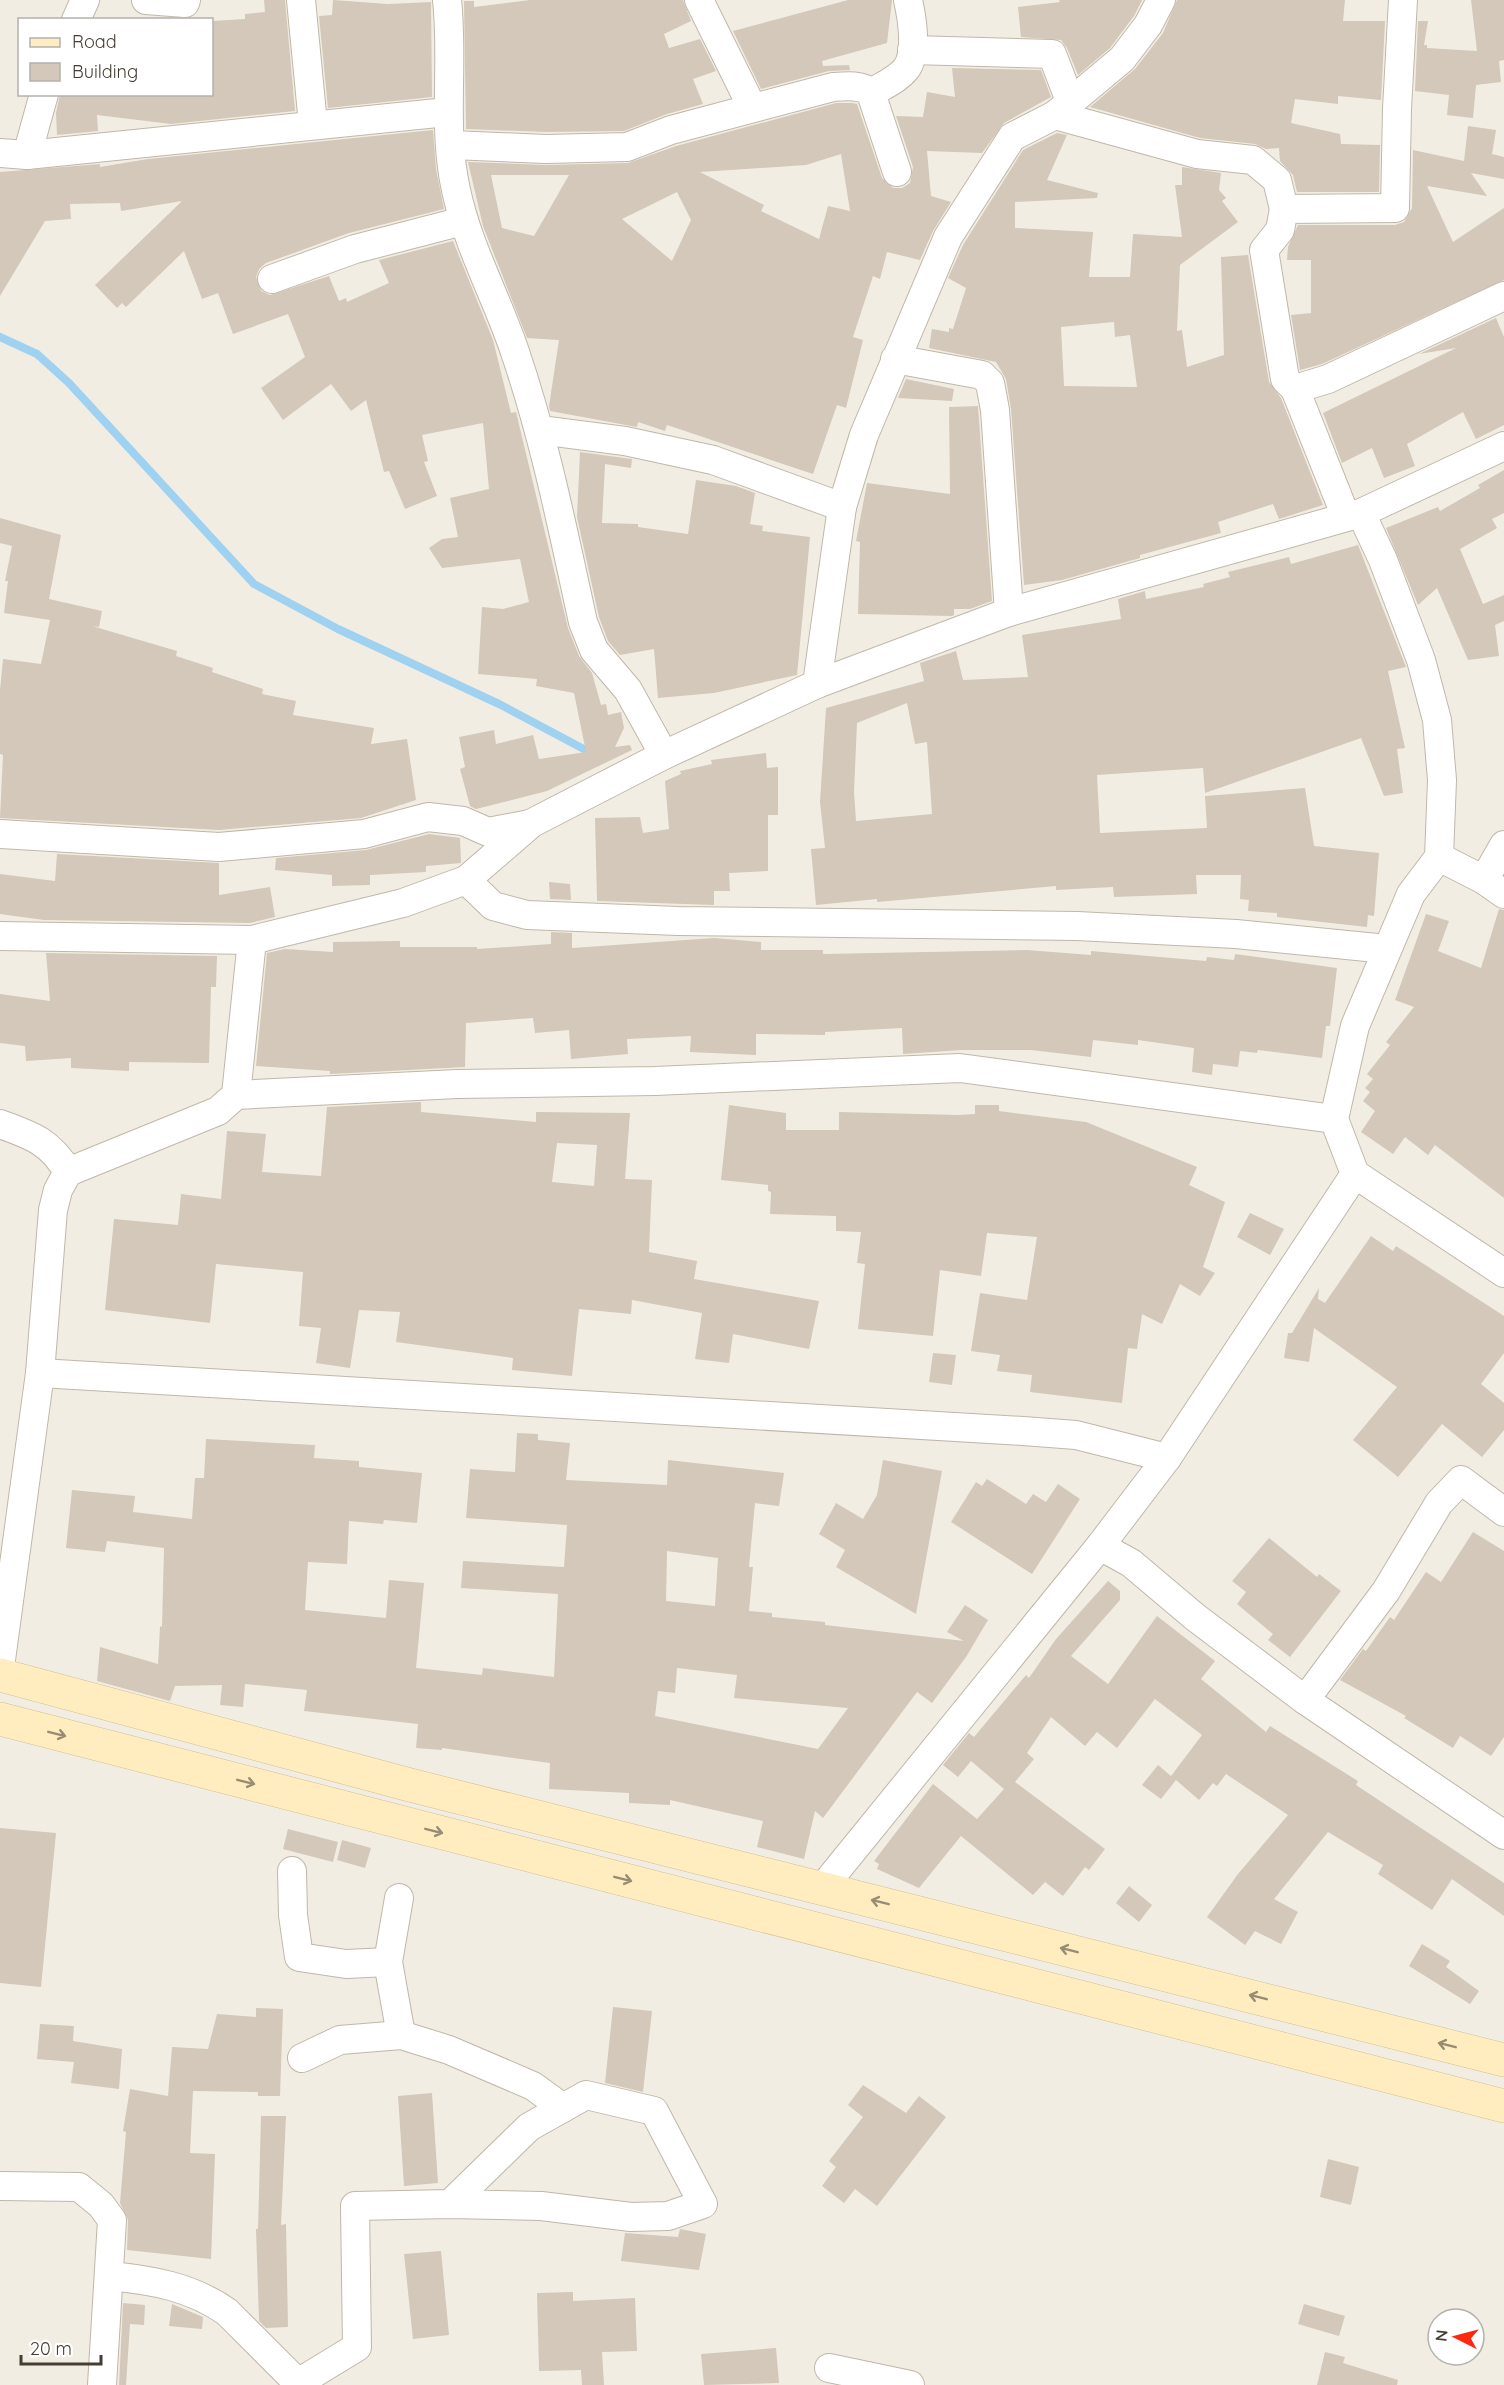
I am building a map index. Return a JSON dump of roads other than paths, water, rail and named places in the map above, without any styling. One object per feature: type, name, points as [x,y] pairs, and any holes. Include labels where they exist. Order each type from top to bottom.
[{"type":"main road","points":[[0,1675],[410,1785],[1504,2060]]},
{"type":"main road","points":[[0,1719],[1504,2106]]},
{"type":"street","points":[[77,18],[85,0]]},
{"type":"street","points":[[146,0],[184,3],[186,0]]},
{"type":"street","points":[[301,0],[313,124]]},
{"type":"street","points":[[447,0],[450,26],[447,112],[455,187],[463,221],[515,351],[540,430],[583,622],[594,650],[628,690],[664,755]]},
{"type":"street","points":[[699,0],[752,107]]},
{"type":"street","points":[[871,93],[907,68],[912,50],[912,17],[908,0]]},
{"type":"street","points":[[817,684],[842,507],[864,435],[948,237],[1012,137],[1063,108],[1122,59],[1148,25],[1161,0]]},
{"type":"street","points":[[1284,209],[1395,208],[1396,109],[1403,0]]},
{"type":"street","points":[[912,50],[1052,54],[1063,108]]},
{"type":"street","points":[[452,145],[546,149],[627,147],[671,130],[752,107],[846,86],[867,90],[871,93],[897,172]]},
{"type":"street","points":[[13,154],[43,96]]},
{"type":"street","points":[[1063,108],[1197,154],[1253,160],[1277,180],[1284,209],[1280,230],[1264,250],[1285,379],[1295,389],[1353,515],[1383,560],[1422,660],[1437,720],[1442,780],[1439,857],[1411,894],[1355,1026],[1334,1119],[1355,1174],[1504,1273]]},
{"type":"street","points":[[13,154],[447,112]]},
{"type":"street","points":[[272,279],[355,249],[463,221]]},
{"type":"street","points":[[1295,389],[1329,379],[1504,296]]},
{"type":"street","points":[[895,358],[982,375],[990,383],[995,410],[1009,612]]},
{"type":"street","points":[[540,430],[625,441],[713,459],[842,507]]},
{"type":"street","points":[[0,936],[252,940],[403,903],[466,880],[532,823],[664,755],[817,684],[1009,612],[1353,515],[1504,446]]},
{"type":"street","points":[[0,834],[219,847],[364,834],[428,817],[464,821],[488,832],[532,823]]},
{"type":"street","points":[[1439,857],[1494,887],[1504,845]]},
{"type":"street","points":[[466,880],[493,906],[527,915],[678,921],[1077,926],[1236,934],[1387,949]]},
{"type":"street","points":[[236,1095],[252,940]]},
{"type":"street","points":[[0,1667],[40,1373],[53,1210],[58,1190],[68,1172],[218,1111],[236,1095],[457,1084],[655,1081],[960,1068],[1334,1119]]},
{"type":"street","points":[[0,1124],[47,1145],[58,1155],[68,1172]]},
{"type":"street","points":[[823,1887],[1100,1546],[1167,1458],[1355,1174]]},
{"type":"street","points":[[40,1373],[1023,1431],[1076,1435],[1167,1458]]},
{"type":"street","points":[[1305,1701],[1386,1591],[1439,1503],[1461,1480],[1504,1512]]},
{"type":"street","points":[[1100,1546],[1131,1563],[1195,1617],[1305,1701],[1504,1835]]},
{"type":"street","points":[[292,1871],[293,1915],[299,1957],[345,1964],[388,1962]]},
{"type":"street","points":[[399,1898],[388,1962],[401,2035]]},
{"type":"street","points":[[302,2058],[340,2040],[401,2035],[449,2050],[533,2086],[562,2108]]},
{"type":"street","points":[[110,2276],[140,2279],[193,2291],[215,2303],[227,2312],[299,2384],[357,2347],[355,2206],[450,2204],[541,2206],[631,2217],[668,2216],[703,2204],[654,2111],[586,2095],[529,2127],[450,2204]]},
{"type":"street","points":[[0,2186],[79,2187],[100,2205],[112,2220],[102,2385]]},
{"type":"street","points":[[829,2368],[910,2385]]},
{"type":"waterway","points":[[0,337],[37,354],[69,383],[254,584],[338,629],[499,704],[595,755]]}]
